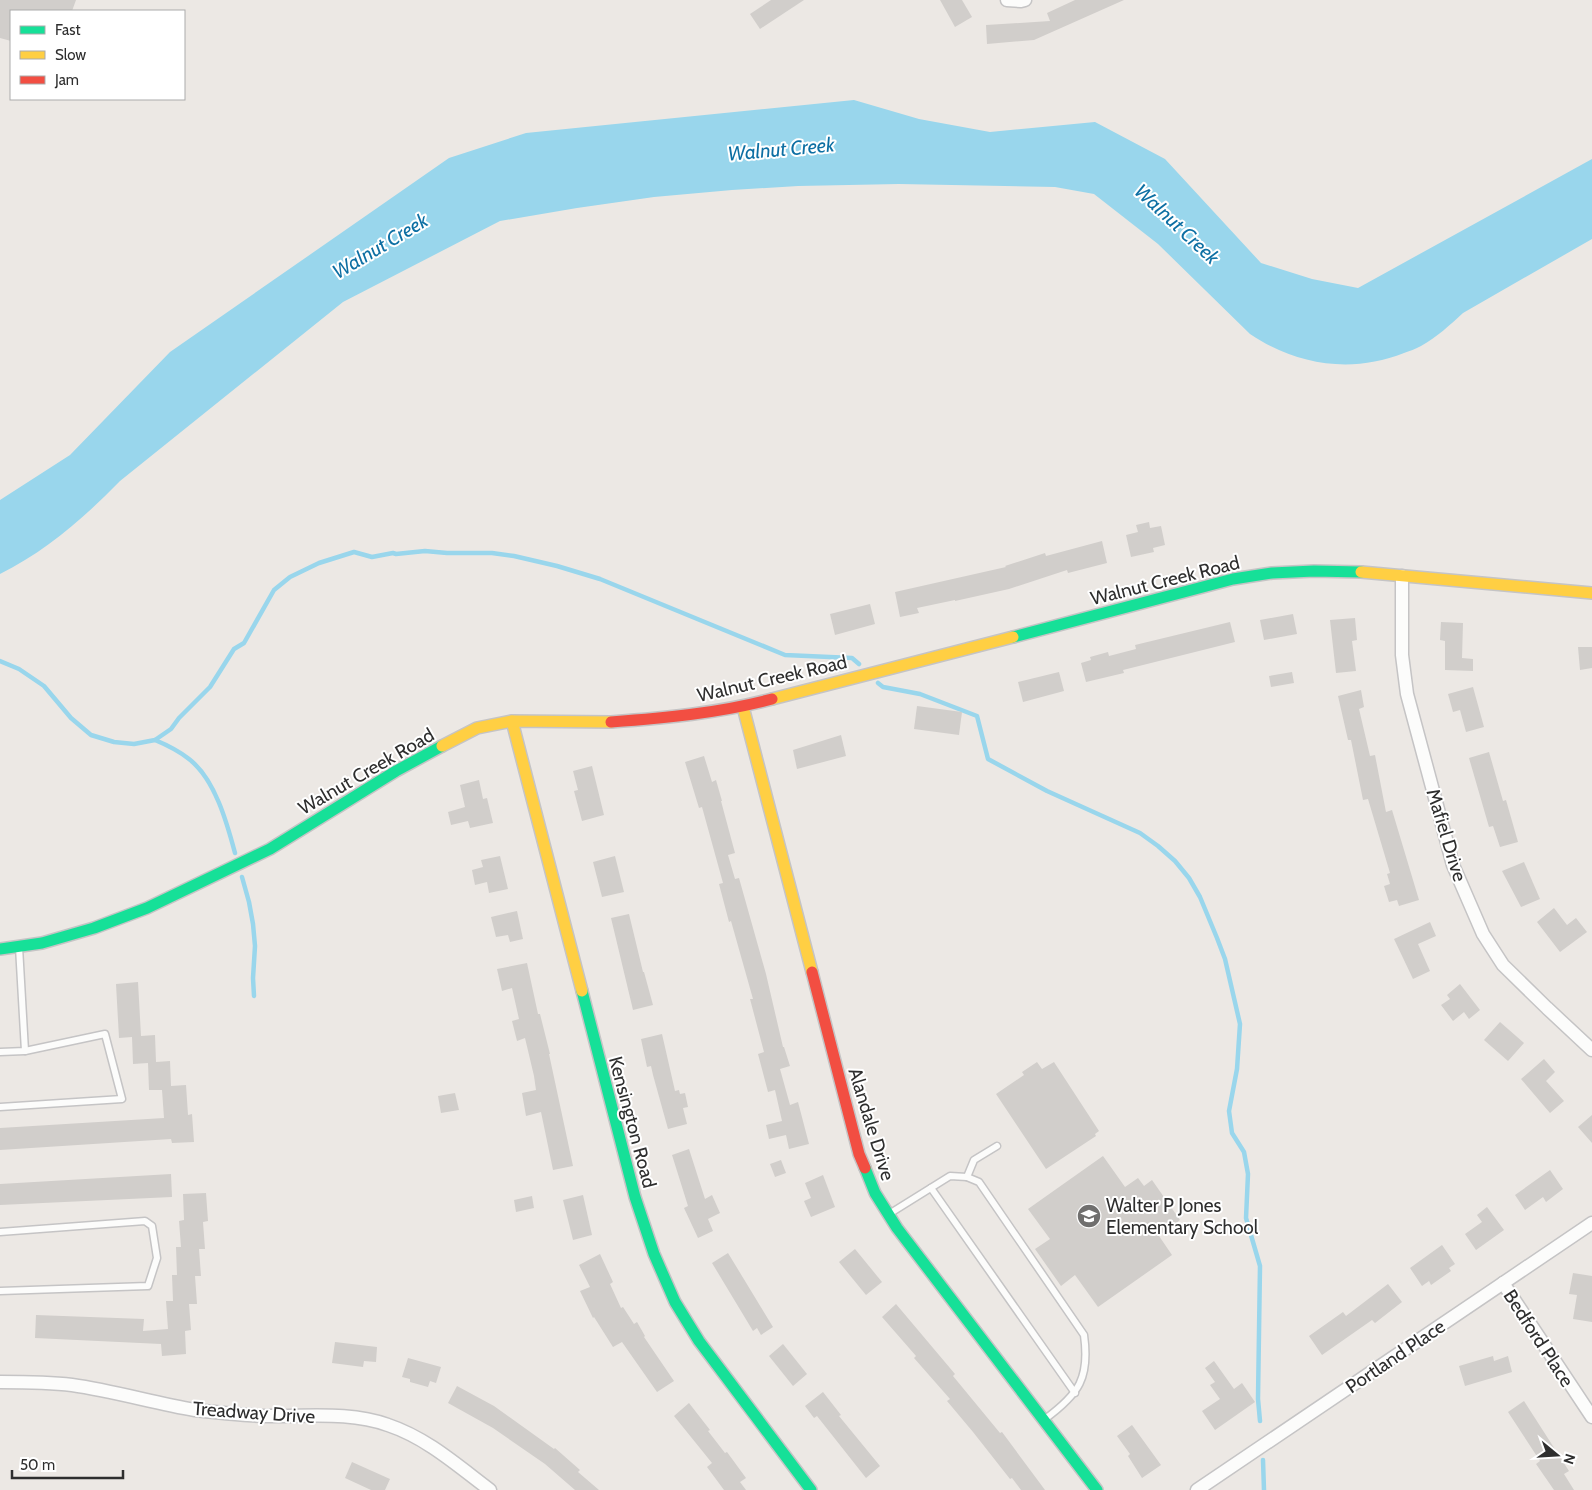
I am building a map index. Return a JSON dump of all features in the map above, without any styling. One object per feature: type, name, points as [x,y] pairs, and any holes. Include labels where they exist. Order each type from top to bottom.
[{"type":"street","points":[[1007,0],[1025,0]]},
{"type":"street","name":"Walnut Creek Road","points":[[0,949],[42,943],[94,928],[155,904],[270,849],[396,772],[477,728],[512,721],[602,723],[669,718],[743,707],[1233,580],[1272,573],[1314,571],[1362,572],[1592,593]]},
{"type":"street","name":"Mafiel Drive","points":[[1402,576],[1402,656],[1407,694],[1454,865],[1483,934],[1504,965],[1592,1050]]},
{"type":"street","name":"Alandale Drive","points":[[743,707],[859,1154],[875,1193],[897,1228],[1097,1490]]},
{"type":"street","name":"Kensington Road","points":[[512,721],[634,1197],[654,1254],[675,1302],[699,1341],[811,1490]]},
{"type":"street","name":"Portland Place","points":[[1197,1490],[1592,1223]]},
{"type":"street","name":"Bedford Place","points":[[1503,1283],[1592,1417]]},
{"type":"street","name":"Treadway Drive","points":[[0,1382],[70,1385],[194,1410],[250,1416],[342,1417],[387,1424],[435,1448],[490,1490]]},
{"type":"lane","points":[[19,946],[26,1051]]},
{"type":"lane","points":[[0,1052],[26,1051],[105,1034],[122,1099],[0,1107]]},
{"type":"lane","points":[[967,1177],[974,1160],[996,1146]]},
{"type":"lane","points":[[889,1215],[950,1176],[967,1177],[979,1182],[1084,1335],[1087,1353],[1085,1371],[1075,1393],[1044,1420]]},
{"type":"lane","points":[[931,1188],[1075,1393]]},
{"type":"lane","points":[[0,1232],[144,1220],[152,1226],[157,1258],[148,1286],[0,1291]]},
{"type":"water","name":"Walnut Creek","points":[[854,100],[919,119],[990,132],[1095,122],[1165,159],[1261,263],[1312,279],[1358,288],[1592,159],[1592,239],[1463,313],[1438,335],[1419,347],[1384,359],[1344,364],[1324,363],[1286,353],[1250,334],[1158,244],[1094,194],[1055,187],[899,184],[798,186],[732,190],[654,197],[500,221],[343,302],[120,481],[64,533],[33,555],[0,574],[0,500],[70,455],[170,352],[449,158],[526,133]]},
{"type":"building","points":[[0,0],[76,0],[72,10],[10,10],[10,41],[0,38]]},
{"type":"building","points":[[771,0],[804,0],[760,29],[750,14]]},
{"type":"building","points":[[940,0],[962,0],[972,17],[955,27]]},
{"type":"building","points":[[1075,0],[1124,0],[1034,40],[987,44],[986,25],[1050,21],[1047,13]]},
{"type":"building","points":[[1149,522],[1150,528],[1161,526],[1165,545],[1153,548],[1154,552],[1131,557],[1126,535],[1138,532],[1136,525]]},
{"type":"building","points":[[1102,541],[1107,563],[1068,573],[1067,570],[1009,589],[917,608],[919,613],[900,617],[895,592],[1006,567],[1045,553],[1046,556]]},
{"type":"building","points":[[870,604],[875,624],[835,635],[830,614]]},
{"type":"building","points":[[1293,614],[1297,634],[1264,640],[1260,620]]},
{"type":"building","points":[[1355,618],[1357,640],[1352,641],[1356,671],[1336,673],[1330,620]]},
{"type":"building","points":[[1230,622],[1235,642],[1123,670],[1124,673],[1086,682],[1081,663],[1091,660],[1090,657],[1108,652],[1109,656],[1136,649],[1135,645]]},
{"type":"building","points":[[1441,622],[1463,623],[1462,658],[1473,659],[1473,671],[1445,670],[1445,641],[1440,640]]},
{"type":"building","points":[[1578,647],[1592,647],[1592,668],[1580,670]]},
{"type":"building","points":[[1059,672],[1064,691],[1023,702],[1018,682]]},
{"type":"building","points":[[1292,672],[1294,683],[1271,687],[1269,676]]},
{"type":"building","points":[[1473,687],[1484,727],[1466,732],[1460,710],[1453,712],[1448,694]]},
{"type":"building","points":[[1361,690],[1364,707],[1359,709],[1370,756],[1375,755],[1386,812],[1392,810],[1419,900],[1399,906],[1397,900],[1389,902],[1384,886],[1390,884],[1387,874],[1390,873],[1368,799],[1363,800],[1351,740],[1348,740],[1338,696]]},
{"type":"building","points":[[917,706],[962,712],[959,735],[914,729]]},
{"type":"building","points":[[841,735],[846,756],[797,769],[793,750]]},
{"type":"building","points":[[1489,752],[1503,801],[1506,800],[1518,842],[1500,847],[1493,826],[1489,827],[1469,758]]},
{"type":"building","points":[[704,756],[712,782],[716,780],[722,801],[735,853],[728,855],[735,879],[739,878],[766,974],[783,1047],[790,1066],[780,1069],[790,1105],[798,1102],[809,1144],[789,1149],[786,1135],[769,1139],[766,1125],[782,1121],[775,1090],[768,1092],[758,1054],[764,1052],[750,999],[753,999],[731,921],[729,922],[719,884],[723,883],[702,807],[699,808],[685,762]]},
{"type":"building","points":[[592,766],[604,815],[582,821],[574,791],[578,790],[573,771]]},
{"type":"building","points":[[479,780],[483,799],[487,798],[493,823],[470,828],[468,821],[451,825],[448,812],[465,807],[460,785]]},
{"type":"building","points":[[500,856],[508,889],[489,893],[487,882],[475,885],[472,870],[483,867],[481,860]]},
{"type":"building","points":[[615,856],[624,892],[602,897],[593,862]]},
{"type":"building","points":[[1524,862],[1540,899],[1521,907],[1502,871]]},
{"type":"building","points":[[1554,908],[1567,925],[1576,918],[1587,932],[1560,952],[1537,922]]},
{"type":"building","points":[[517,911],[523,939],[510,942],[508,935],[496,937],[491,917]]},
{"type":"building","points":[[629,914],[653,1005],[633,1010],[611,918]]},
{"type":"building","points":[[1430,922],[1436,936],[1418,944],[1430,971],[1413,979],[1394,939]]},
{"type":"building","points":[[527,963],[538,1014],[540,1014],[550,1054],[573,1166],[553,1170],[541,1112],[526,1116],[522,1093],[536,1090],[534,1076],[525,1038],[517,1041],[512,1021],[519,1019],[512,988],[502,991],[497,969]]},
{"type":"building","points":[[138,982],[141,1036],[155,1035],[156,1062],[170,1061],[171,1086],[186,1085],[188,1115],[192,1114],[194,1142],[172,1143],[171,1139],[0,1150],[0,1128],[164,1118],[162,1090],[149,1090],[148,1063],[133,1064],[132,1037],[119,1038],[116,984]]},
{"type":"building","points":[[1460,984],[1480,1010],[1469,1019],[1464,1012],[1453,1021],[1441,1005],[1450,999],[1447,995]]},
{"type":"building","points":[[1500,1022],[1524,1043],[1508,1061],[1484,1040]]},
{"type":"building","points":[[662,1034],[675,1091],[679,1090],[680,1094],[685,1093],[688,1107],[683,1108],[687,1124],[668,1129],[651,1066],[647,1067],[641,1039]]},
{"type":"building","points":[[1544,1059],[1555,1072],[1546,1081],[1564,1101],[1550,1113],[1521,1079]]},
{"type":"building","points":[[1037,1062],[1042,1069],[1054,1062],[1099,1131],[1095,1134],[1096,1136],[1046,1169],[996,1094],[1024,1075],[1022,1072]]},
{"type":"building","points":[[455,1093],[459,1110],[441,1113],[438,1096]]},
{"type":"building","points":[[1592,1115],[1592,1143],[1578,1127]]},
{"type":"building","points":[[689,1149],[705,1199],[712,1195],[720,1213],[708,1219],[713,1231],[698,1238],[684,1208],[688,1206],[672,1155]]},
{"type":"building","points":[[1103,1156],[1125,1187],[1138,1178],[1144,1186],[1152,1180],[1180,1220],[1159,1236],[1172,1255],[1098,1307],[1075,1275],[1061,1286],[1035,1249],[1050,1239],[1028,1209]]},
{"type":"building","points":[[781,1160],[786,1173],[775,1177],[770,1164]]},
{"type":"building","points":[[1550,1170],[1563,1189],[1546,1202],[1543,1197],[1525,1210],[1515,1195]]},
{"type":"building","points":[[171,1174],[172,1197],[0,1205],[0,1184]]},
{"type":"building","points":[[823,1175],[835,1207],[811,1217],[804,1201],[811,1198],[805,1183]]},
{"type":"building","points":[[206,1193],[208,1221],[203,1222],[205,1249],[199,1249],[201,1276],[195,1276],[197,1304],[189,1304],[191,1330],[185,1331],[186,1354],[162,1356],[161,1344],[35,1338],[36,1315],[144,1319],[143,1331],[168,1329],[166,1301],[173,1301],[172,1275],[177,1275],[176,1247],[181,1247],[179,1221],[184,1220],[183,1194]]},
{"type":"building","points":[[583,1195],[592,1235],[573,1240],[563,1200]]},
{"type":"building","points":[[532,1196],[534,1208],[516,1212],[514,1200]]},
{"type":"building","points":[[1487,1207],[1504,1230],[1476,1250],[1465,1234],[1482,1222],[1477,1215]]},
{"type":"building","points":[[1442,1245],[1455,1264],[1449,1268],[1451,1271],[1431,1285],[1429,1281],[1422,1286],[1410,1268]]},
{"type":"building","points":[[855,1249],[882,1282],[866,1295],[839,1262]]},
{"type":"building","points":[[728,1253],[773,1327],[761,1335],[757,1328],[753,1331],[712,1263]]},
{"type":"building","points":[[600,1254],[613,1282],[610,1284],[621,1308],[623,1307],[634,1324],[637,1322],[644,1337],[674,1381],[657,1392],[622,1342],[613,1347],[593,1318],[580,1291],[590,1287],[579,1265]]},
{"type":"building","points":[[1573,1273],[1592,1276],[1592,1322],[1573,1319],[1577,1295],[1569,1294]]},
{"type":"building","points":[[1388,1284],[1402,1302],[1375,1323],[1372,1320],[1322,1355],[1309,1336],[1343,1312],[1346,1316]]},
{"type":"building","points":[[896,1304],[955,1374],[953,1376],[1000,1433],[1002,1432],[1045,1490],[1021,1490],[947,1401],[950,1399],[914,1358],[916,1356],[882,1317]]},
{"type":"building","points":[[335,1342],[377,1347],[376,1362],[364,1361],[363,1367],[332,1363]]},
{"type":"building","points":[[783,1344],[807,1374],[793,1386],[769,1356]]},
{"type":"building","points":[[1493,1356],[1494,1361],[1508,1356],[1512,1372],[1465,1386],[1459,1366]]},
{"type":"building","points":[[408,1358],[441,1367],[436,1383],[430,1381],[428,1387],[410,1382],[410,1379],[402,1377]]},
{"type":"building","points":[[1214,1361],[1234,1389],[1242,1383],[1255,1402],[1215,1430],[1202,1411],[1220,1399],[1210,1385],[1215,1382],[1205,1368]]},
{"type":"building","points":[[457,1386],[494,1406],[555,1448],[599,1490],[575,1490],[545,1464],[493,1428],[448,1403]]},
{"type":"building","points":[[823,1392],[841,1415],[839,1416],[880,1466],[866,1478],[817,1416],[814,1418],[805,1406]]},
{"type":"building","points":[[1524,1401],[1569,1471],[1564,1474],[1574,1490],[1554,1490],[1536,1464],[1540,1461],[1508,1412]]},
{"type":"building","points":[[689,1403],[710,1430],[708,1431],[725,1453],[727,1452],[746,1478],[740,1482],[746,1490],[724,1490],[707,1467],[712,1463],[674,1416]]},
{"type":"building","points":[[1132,1425],[1161,1465],[1142,1478],[1128,1456],[1130,1454],[1117,1436]]},
{"type":"building","points":[[352,1462],[390,1479],[385,1490],[371,1490],[345,1478]]},
{"type":"waterway","points":[[0,661],[19,669],[44,686],[71,718],[91,735],[114,742],[134,744],[155,740],[171,729],[179,718],[210,687],[234,649],[244,643],[274,590],[290,577],[319,563],[354,552],[372,557],[393,553],[425,551],[492,553],[557,566],[600,579],[785,655],[852,658],[859,664]]},
{"type":"waterway","points":[[878,683],[883,687],[920,694],[977,716],[988,759],[1047,791],[1140,833],[1175,861],[1189,878],[1200,897],[1225,959],[1240,1024],[1237,1069],[1229,1111],[1232,1133],[1244,1152],[1248,1174],[1246,1218],[1260,1266],[1258,1399],[1260,1421]]},
{"type":"waterway","points":[[155,740],[185,756],[206,778],[219,802],[235,853]]},
{"type":"waterway","points":[[242,877],[253,924],[255,946],[254,996]]},
{"type":"waterway","points":[[1263,1460],[1264,1490]]},
{"type":"traffic: fast","points":[[1013,637],[1233,579],[1272,573],[1314,571],[1361,572]]},
{"type":"traffic: fast","points":[[0,949],[42,943],[94,928],[147,908],[270,849],[396,771],[442,746]]},
{"type":"traffic: fast","points":[[582,991],[635,1197],[654,1254],[675,1302],[699,1341],[811,1490]]},
{"type":"traffic: fast","points":[[865,1168],[875,1193],[897,1228],[1097,1490]]},
{"type":"traffic: slow","points":[[1361,572],[1592,593]]},
{"type":"traffic: slow","points":[[772,699],[1013,637]]},
{"type":"traffic: slow","points":[[743,707],[812,972]]},
{"type":"traffic: slow","points":[[512,721],[582,991]]},
{"type":"traffic: slow","points":[[442,746],[477,728],[512,721],[611,722]]},
{"type":"traffic: jam","points":[[611,722],[672,717],[772,699]]},
{"type":"traffic: jam","points":[[812,972],[859,1154],[865,1168]]},
{"type":"place","name":"Walter P Jones Elementary School","points":[[1089,1216]]}]
